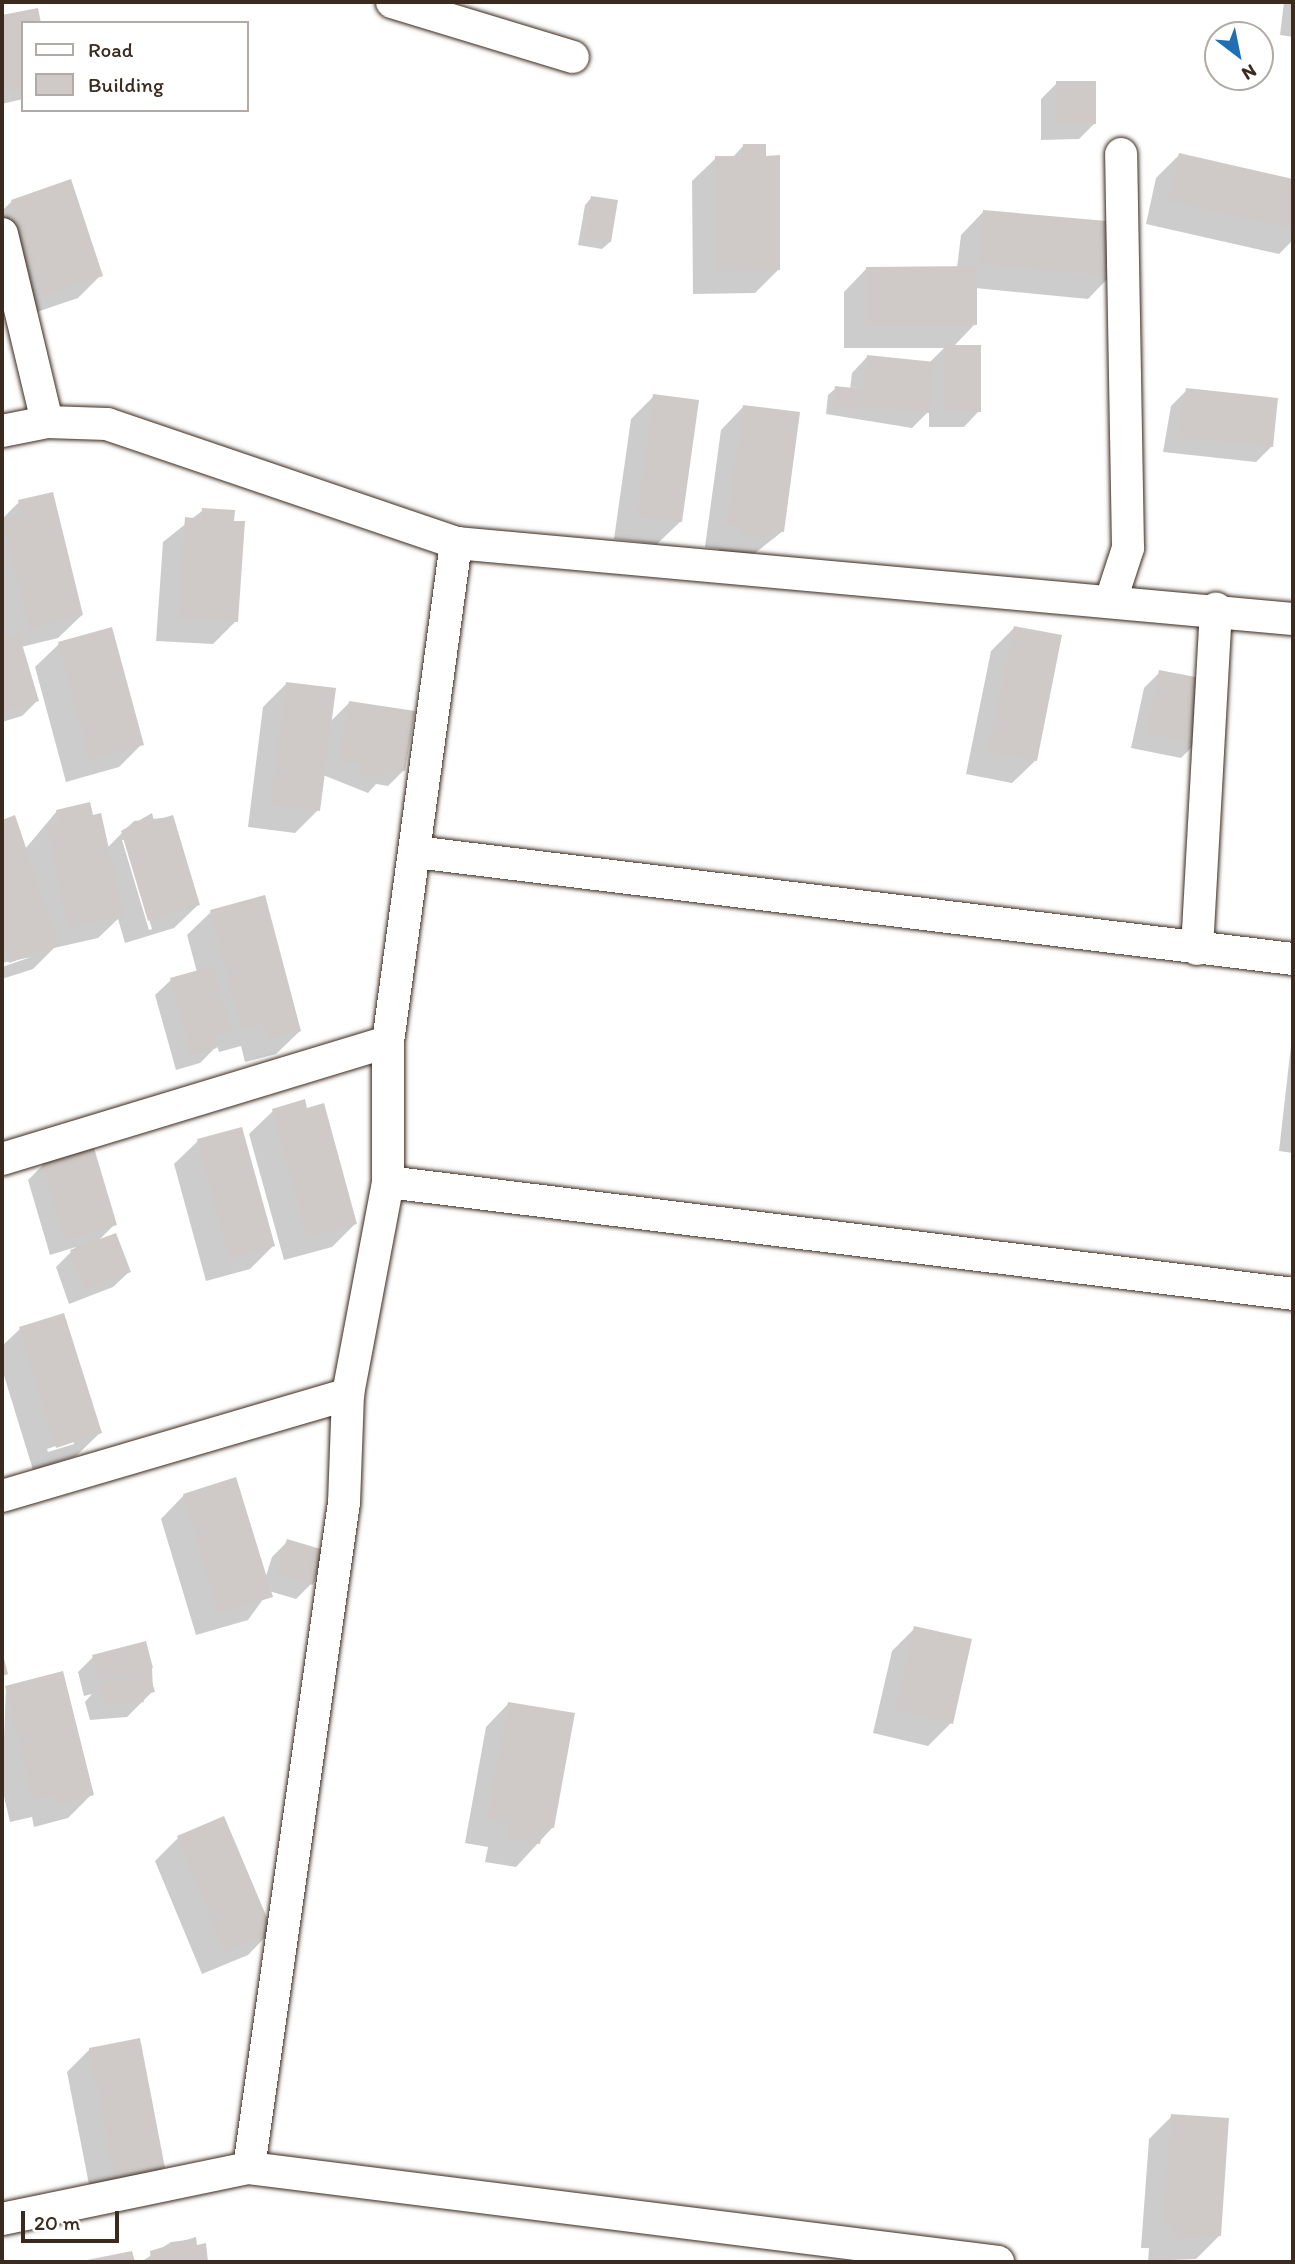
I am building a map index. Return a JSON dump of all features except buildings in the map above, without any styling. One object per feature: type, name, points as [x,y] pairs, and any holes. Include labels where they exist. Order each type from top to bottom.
[{"type":"street","points":[[392,2],[573,57]]},
{"type":"street","points":[[1111,600],[1128,535],[1121,154]]},
{"type":"street","points":[[2,234],[47,422]]},
{"type":"street","points":[[2,431],[47,422],[107,424],[456,543],[1216,609],[1293,619]]},
{"type":"street","points":[[249,2168],[344,1503],[348,1394],[388,1182],[388,1042],[456,543]]},
{"type":"street","points":[[1197,949],[1216,609]]},
{"type":"street","points":[[415,852],[1293,959]]},
{"type":"street","points":[[2,1160],[388,1042]]},
{"type":"street","points":[[388,1182],[1293,1294]]},
{"type":"street","points":[[2,1496],[348,1394]]},
{"type":"street","points":[[2,2219],[249,2168],[998,2262]]}]
